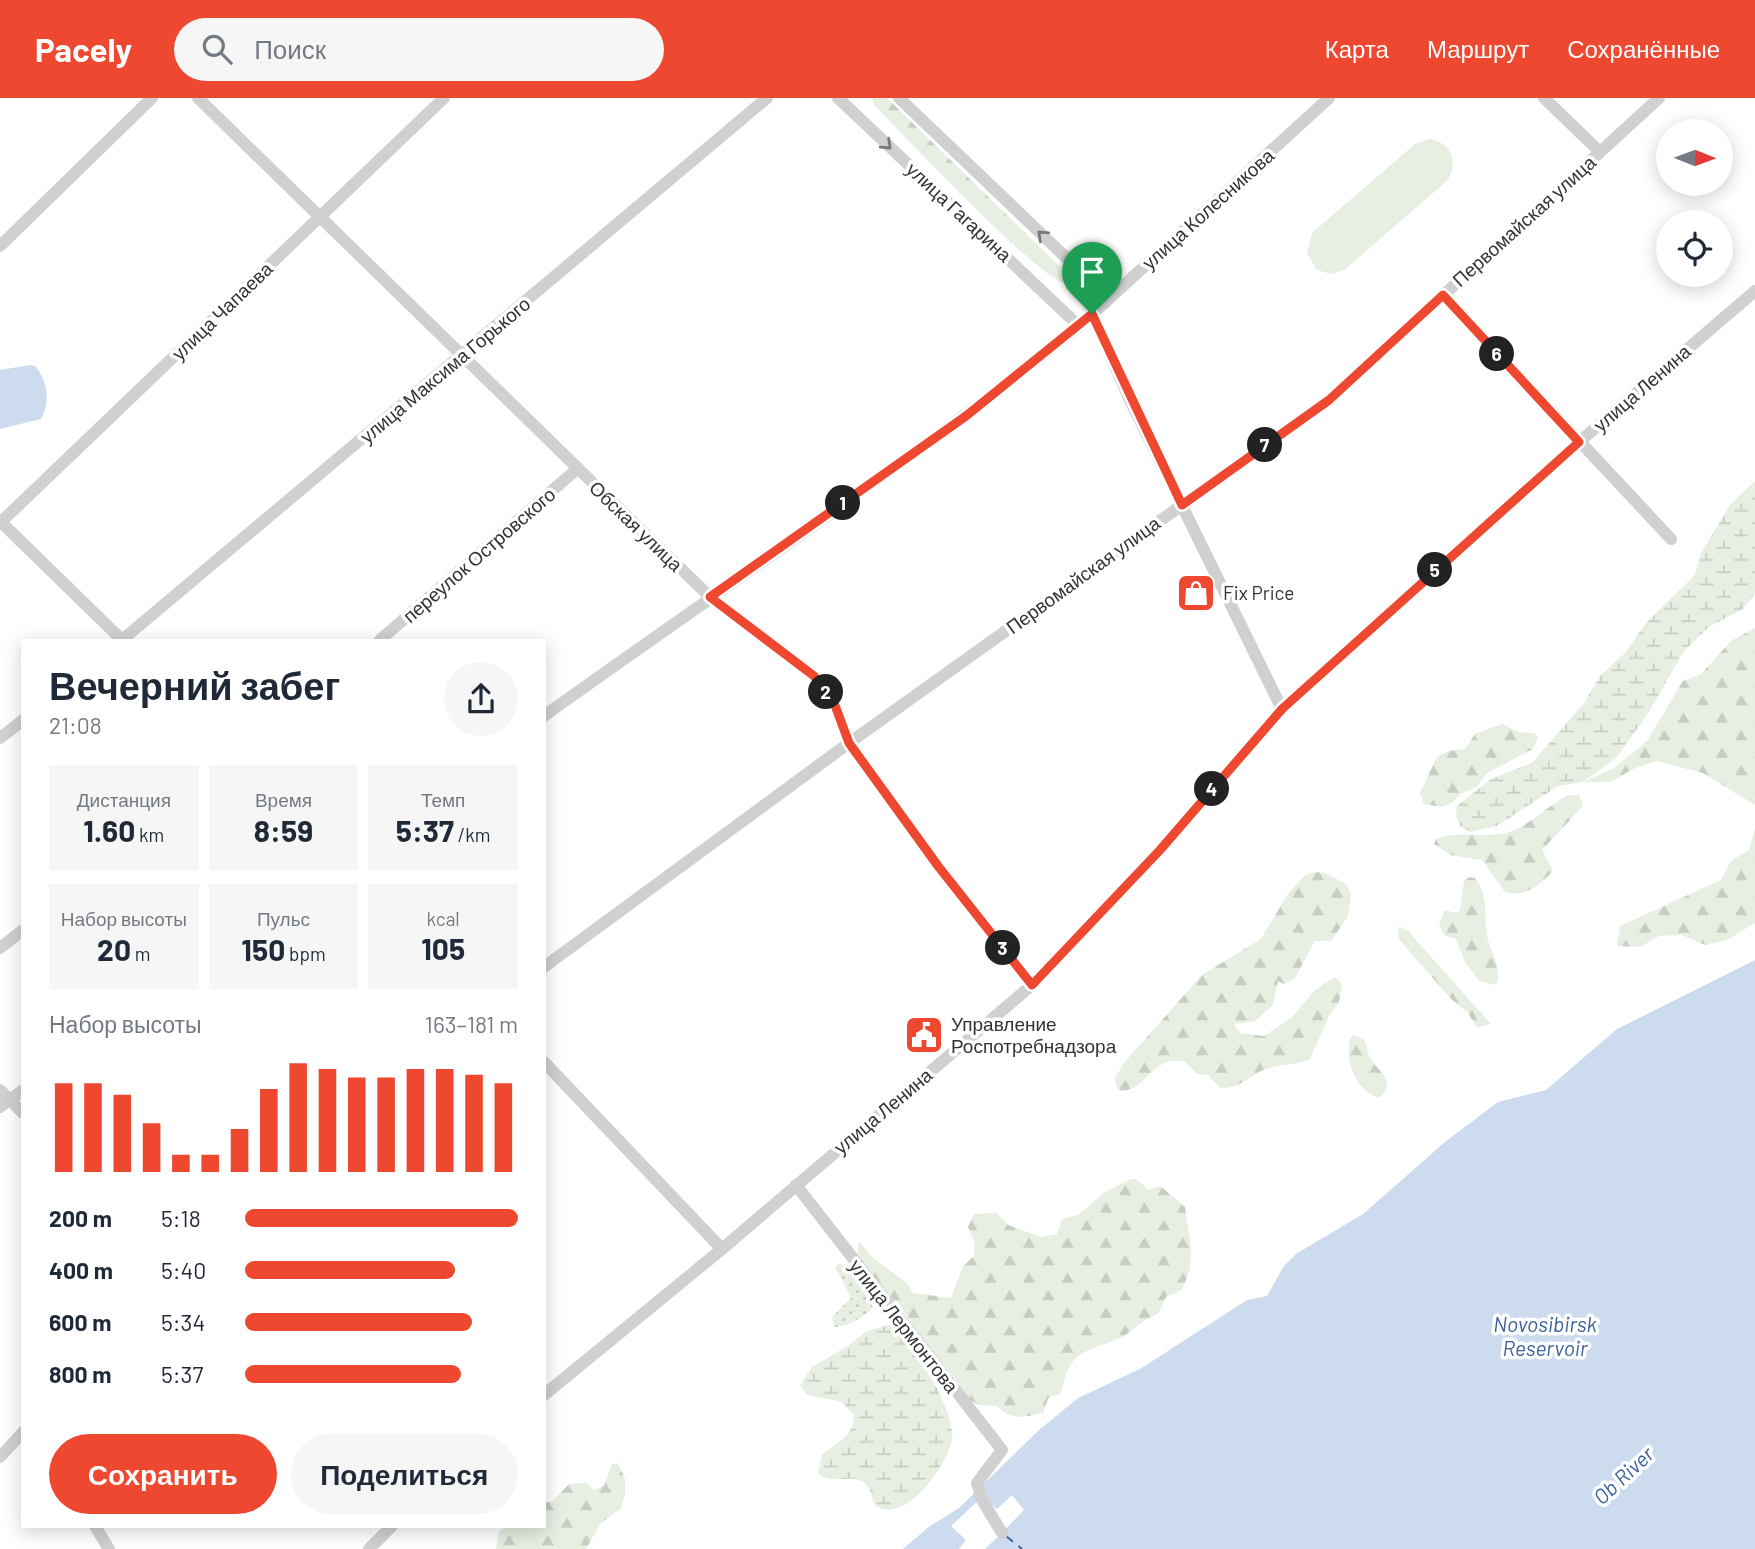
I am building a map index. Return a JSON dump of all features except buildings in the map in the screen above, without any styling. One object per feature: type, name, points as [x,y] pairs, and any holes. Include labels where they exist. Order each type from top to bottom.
[{"type":"street","points":[[0,246],[152,98]]},
{"type":"street","name":"Обская улица","points":[[198,98],[710,597],[814,676],[833,700],[849,743],[938,866],[1032,985]]},
{"type":"street","name":"улица Чапаева","points":[[0,522],[444,98]]},
{"type":"street","name":"улица Максима Горького","points":[[123,639],[767,98]]},
{"type":"street","name":"улица Гагарина","points":[[838,98],[1079,326]]},
{"type":"street","name":"улица Гагарина","points":[[899,98],[1077,268],[1105,303]]},
{"type":"street","name":"улица Колесникова","points":[[546,715],[966,416],[1079,326],[1329,98]]},
{"type":"street","points":[[1544,98],[1600,152]]},
{"type":"street","name":"Первомайская улица","points":[[546,966],[849,743],[1329,400],[1659,98]]},
{"type":"street","name":"улица Ленина","points":[[546,1393],[722,1249],[1032,985],[1160,850],[1282,709],[1579,442],[1755,291]]},
{"type":"street","points":[[1443,295],[1671,539]]},
{"type":"street","points":[[1092,314],[1282,709]]},
{"type":"street","name":"переулок Островского","points":[[381,639],[577,469]]},
{"type":"street","points":[[0,522],[121,639]]},
{"type":"street","points":[[0,738],[21,722]]},
{"type":"street","points":[[0,948],[21,932]]},
{"type":"street","points":[[546,1064],[722,1249]]},
{"type":"street","points":[[0,1090],[5,1103],[21,1111]]},
{"type":"street","points":[[5,1103],[21,1091]]},
{"type":"street","name":"улица Лермонтова","points":[[796,1185],[1002,1450],[977,1483],[982,1500],[1002,1533]]},
{"type":"street","points":[[0,1457],[21,1434]]},
{"type":"street","points":[[96,1528],[109,1549]]},
{"type":"street","points":[[369,1549],[390,1528]]},
{"type":"green space","points":[[872,98],[887,98],[1060,267],[1066,279],[1065,283],[1050,275],[1001,232],[875,106]]},
{"type":"green space","points":[[1429,139],[1443,144],[1451,154],[1451,174],[1447,181],[1344,270],[1331,274],[1317,270],[1307,253],[1312,233],[1415,144]]},
{"type":"green space","points":[[1755,481],[1755,594],[1743,609],[1709,627],[1684,651],[1647,715],[1616,758],[1583,782],[1558,786],[1497,826],[1470,832],[1460,826],[1456,816],[1457,806],[1491,779],[1532,763],[1584,703],[1601,675],[1625,653],[1646,623],[1695,575],[1701,553],[1730,505]]},
{"type":"green space","points":[[1755,628],[1755,805],[1703,773],[1656,761],[1633,769],[1611,782],[1583,782],[1614,768],[1647,741],[1683,681],[1701,674],[1731,641]]},
{"type":"green space","points":[[1502,724],[1518,732],[1534,733],[1538,738],[1533,749],[1487,773],[1476,787],[1460,794],[1453,802],[1442,807],[1424,804],[1420,793],[1437,757],[1448,751],[1465,749],[1475,734]]},
{"type":"green space","points":[[1568,795],[1579,795],[1583,806],[1542,850],[1553,871],[1526,892],[1505,892],[1482,860],[1450,855],[1434,844],[1436,839],[1452,835],[1493,835],[1509,832]]},
{"type":"green space","points":[[1755,828],[1755,923],[1727,940],[1705,945],[1682,935],[1659,936],[1640,947],[1617,946],[1620,926],[1721,880],[1731,861],[1749,850]]},
{"type":"green space","points":[[1314,872],[1325,873],[1346,884],[1351,894],[1348,916],[1331,941],[1315,941],[1295,978],[1284,984],[1278,981],[1273,1005],[1255,1021],[1234,1024],[1240,1033],[1264,1036],[1292,1017],[1315,990],[1335,977],[1342,984],[1339,1002],[1329,1016],[1310,1059],[1266,1069],[1228,1088],[1220,1088],[1208,1075],[1197,1074],[1185,1062],[1174,1061],[1157,1067],[1130,1089],[1121,1091],[1117,1088],[1115,1078],[1124,1063],[1202,975],[1261,939],[1288,894],[1304,876]]},
{"type":"green space","points":[[1469,877],[1475,878],[1483,893],[1487,936],[1498,972],[1496,985],[1479,981],[1465,962],[1456,939],[1444,935],[1439,924],[1445,910],[1456,913],[1460,910],[1464,881]]},
{"type":"green space","points":[[1399,926],[1408,931],[1491,1024],[1477,1028],[1468,1013],[1451,999],[1398,938]]},
{"type":"green space","points":[[1354,1035],[1364,1040],[1370,1059],[1386,1078],[1387,1087],[1379,1098],[1364,1088],[1354,1074],[1349,1047],[1350,1038]]},
{"type":"green space","points":[[1136,1179],[1149,1190],[1160,1186],[1185,1207],[1191,1247],[1190,1269],[1182,1290],[1166,1297],[1158,1314],[1127,1334],[1076,1358],[1067,1372],[1060,1394],[1049,1397],[1043,1413],[1013,1416],[997,1406],[978,1405],[969,1399],[952,1374],[919,1340],[908,1317],[857,1257],[859,1241],[873,1258],[907,1283],[913,1293],[951,1298],[963,1266],[974,1256],[975,1244],[968,1227],[974,1214],[997,1213],[1008,1225],[1041,1237],[1057,1234],[1062,1219],[1078,1215],[1105,1192]]},
{"type":"green space","points":[[839,1263],[850,1271],[873,1307],[855,1321],[834,1327],[832,1317],[851,1298],[836,1268]]},
{"type":"green space","points":[[889,1325],[909,1345],[931,1378],[948,1412],[952,1440],[942,1464],[923,1490],[900,1507],[888,1510],[876,1506],[869,1487],[862,1481],[829,1479],[818,1473],[822,1455],[848,1434],[854,1415],[842,1402],[807,1395],[800,1385],[812,1367],[848,1346],[867,1331]]},
{"type":"green space","points":[[618,1463],[625,1479],[625,1495],[620,1509],[601,1523],[586,1549],[496,1549],[499,1531],[505,1528],[546,1528],[546,1503],[553,1501],[569,1484],[586,1483],[594,1490],[604,1486],[612,1464]]},
{"type":"water","points":[[35,366],[45,384],[47,398],[41,419],[0,429],[0,370]]},
{"type":"water","name":"Novosibirsk Reservoir","points":[[1755,960],[1755,1549],[903,1549],[930,1526],[959,1508],[1039,1430],[1078,1398],[1140,1369],[1247,1300],[1267,1296],[1284,1266],[1296,1254],[1363,1214],[1445,1142],[1498,1102],[1546,1090],[1617,1029]]},
{"type":"pier","points":[[1012,1495],[1024,1510],[1002,1533],[985,1549],[959,1549],[966,1540],[951,1526],[982,1497],[997,1509]]},
{"type":"ferry route","points":[[1006,1536],[1022,1549]]},
{"type":"place","name":"Fix Price","points":[[1196,593]]},
{"type":"place","name":"Управление Роспотребнадзора","points":[[924,1035]]},
{"type":"route","points":[[1443,295],[1579,442],[1282,709],[1160,850],[1032,985],[938,866],[849,743],[844,722],[833,700],[814,676],[710,597],[966,416],[1092,314],[1129,398],[1182,505],[1329,400],[1443,295]]},
{"type":"water label","name":"Ob River","points":[[1624,1476]]}]
